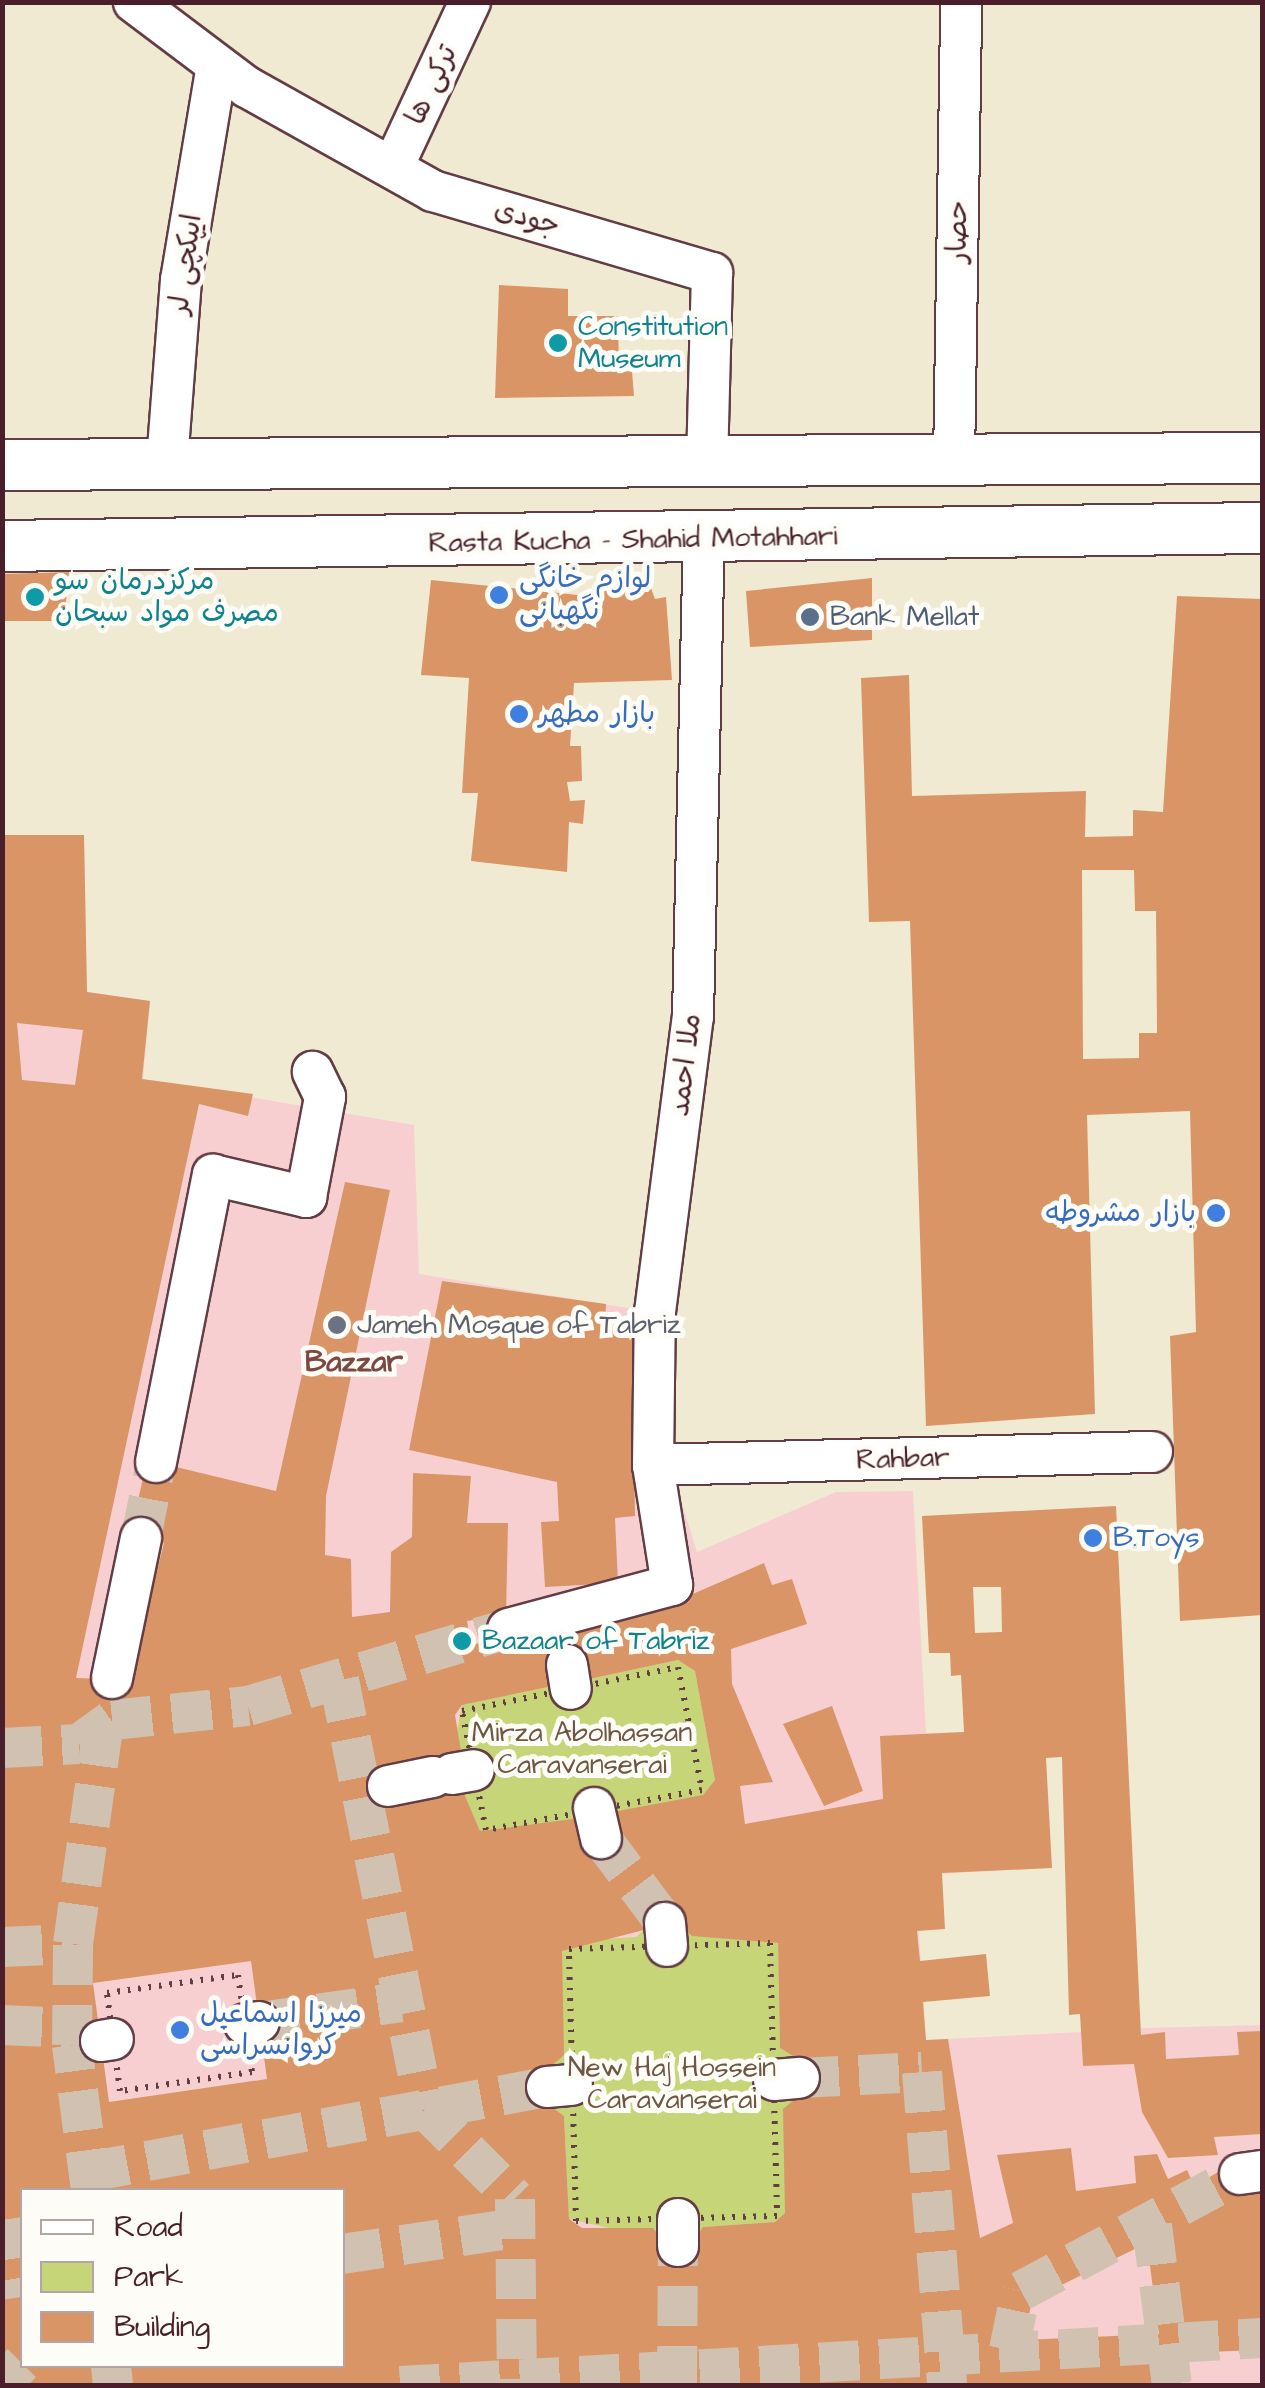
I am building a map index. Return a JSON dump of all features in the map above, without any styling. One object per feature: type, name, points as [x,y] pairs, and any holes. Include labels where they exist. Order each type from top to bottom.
[{"type":"main road","points":[[2,465],[1262,458]]},
{"type":"main road","points":[[704,541],[706,464]]},
{"type":"main road","name":"Rasta Kucha - Shahid Motahhari","points":[[2,546],[704,541],[1262,528]]},
{"type":"street","name":"جودی","points":[[134,2],[201,56],[433,191],[712,273],[706,464]]},
{"type":"street","name":"ترکی ها","points":[[393,167],[470,2]]},
{"type":"street","name":"حصار","points":[[954,462],[961,2]]},
{"type":"street","name":"ایپکچی لر","points":[[167,462],[201,56]]},
{"type":"street","name":"ملا احمد","points":[[508,1629],[560,1620],[672,1585],[654,1466],[654,1312],[694,1016],[704,541]]},
{"type":"street","points":[[156,1462],[213,1175],[306,1197],[325,1097],[313,1072]]},
{"type":"street","name":"Rahbar","points":[[654,1466],[1152,1452]]},
{"type":"street","points":[[112,1678],[140,1538]]},
{"type":"street","points":[[388,1786],[453,1774]]},
{"type":"path","points":[[678,1667],[702,1790],[597,1823],[486,1830],[453,1774],[462,1711],[569,1677],[678,1667]]},
{"type":"path","points":[[666,1934],[770,1943],[786,2079],[778,2216],[678,2232],[576,2221],[560,2086],[569,1948],[666,1934]]},
{"type":"path","points":[[238,1974],[252,2023],[252,2072],[120,2090],[107,2040],[107,1993],[238,1974]]},
{"type":"shaded area","name":"Bazaar of Tabriz","points":[[3,835],[84,835],[87,992],[150,1001],[143,1079],[414,1125],[419,1274],[640,1310],[649,1495],[679,1494],[697,1552],[836,1492],[913,1491],[926,1733],[1022,1730],[1028,1869],[915,1875],[926,2040],[1081,2032],[1083,2066],[1142,2063],[1141,2028],[1262,2025],[1262,2385],[3,2386]]},
{"type":"green space","name":"Mirza Abolhassan Caravanserai","points":[[678,1660],[695,1671],[715,1780],[703,1795],[610,1837],[480,1831],[451,1763],[462,1705],[548,1687],[553,1667],[589,1679]]},
{"type":"green space","name":"New Haj Hossein Caravanserai","points":[[651,1924],[778,1943],[780,2048],[798,2059],[785,2213],[775,2222],[703,2227],[689,2246],[569,2219],[564,2116],[548,2104],[562,1951],[572,1941],[636,1937]]},
{"type":"building","name":"Constitution Museum","points":[[499,285],[568,289],[568,316],[618,316],[619,372],[632,371],[634,396],[495,398]]},
{"type":"building","name":"مرکزدرمان سو مصرف مواد سبحان","points":[[69,572],[64,621],[2,621],[2,574]]},
{"type":"building","name":"Bank Mellat","points":[[872,578],[872,640],[750,647],[746,591]]},
{"type":"building","name":"بازار مطهر","points":[[431,580],[578,595],[648,580],[655,599],[666,597],[672,680],[574,683],[570,746],[581,746],[582,781],[567,782],[570,801],[585,800],[583,824],[569,822],[567,872],[471,861],[478,793],[462,793],[469,678],[421,675]]},
{"type":"building","points":[[1177,596],[1262,599],[1262,1615],[1180,1621],[1170,1336],[1196,1332],[1190,1111],[1087,1115],[1095,1414],[926,1426],[910,921],[869,922],[861,678],[909,675],[912,796],[1086,791],[1085,837],[1133,836],[1133,810],[1163,812]],"holes":[[[1082,870],[1134,870],[1135,911],[1156,911],[1157,1033],[1139,1033],[1139,1058],[1083,1059]]]},
{"type":"building","name":"Bazaar of Tabriz","points":[[2,835],[84,835],[87,992],[150,1001],[142,1079],[253,1094],[248,1116],[199,1104],[76,1678],[129,1680],[164,1543],[130,1536],[147,1460],[276,1491],[345,1182],[390,1190],[326,1496],[325,1555],[351,1559],[352,1617],[390,1612],[391,1552],[412,1537],[413,1473],[471,1476],[467,1523],[508,1523],[506,1615],[467,1621],[471,1645],[695,1593],[764,1563],[772,1585],[792,1579],[807,1624],[731,1649],[732,1684],[773,1782],[740,1786],[745,1824],[883,1799],[880,1736],[964,1732],[961,1675],[951,1676],[950,1653],[929,1653],[922,1516],[1116,1506],[1141,2035],[1165,2032],[1166,2059],[1239,2055],[1237,2032],[1262,2031],[1262,2134],[1214,2137],[1218,2155],[1168,2158],[1142,2112],[1134,2064],[1083,2066],[1080,2014],[1069,2015],[1062,1757],[1046,1758],[1052,1868],[942,1873],[945,1929],[917,1931],[920,1961],[986,1954],[990,1996],[923,2002],[926,2040],[948,2039],[980,2238],[1013,2223],[997,2155],[1071,2148],[1076,2191],[1136,2183],[1134,2156],[1157,2154],[1168,2179],[1187,2170],[1194,2186],[1232,2164],[1262,2184],[1262,2350],[1178,2353],[1181,2386],[2,2386]],"holes":[[[17,1023],[83,1030],[75,1085],[22,1080]],[[973,1587],[1001,1587],[1002,1632],[975,1633]],[[678,1660],[695,1671],[715,1780],[703,1795],[618,1811],[610,1836],[589,1840],[573,1819],[480,1831],[451,1763],[461,1751],[455,1715],[462,1705],[548,1687],[553,1667],[589,1679]],[[675,1922],[692,1936],[778,1943],[780,2048],[798,2059],[799,2096],[783,2109],[785,2213],[775,2222],[703,2227],[689,2246],[667,2246],[653,2228],[582,2228],[569,2219],[564,2116],[548,2104],[545,2072],[564,2055],[562,1951]],[[251,1961],[267,2079],[109,2102],[93,1983]],[[1147,2243],[1159,2334],[1022,2340],[1033,2299]]]},
{"type":"building","points":[[442,1281],[606,1304],[605,1327],[632,1326],[635,1516],[615,1518],[618,1583],[545,1587],[541,1522],[559,1521],[557,1482],[409,1450]]},
{"type":"building","points":[[832,1706],[863,1791],[824,1806],[783,1724]]},
{"type":"tunnel","points":[[141,1538],[156,1462]]},
{"type":"tunnel","points":[[2,1748],[79,1744],[112,1720],[248,1706],[508,1629]]},
{"type":"tunnel","points":[[339,1680],[425,2109]]},
{"type":"tunnel","points":[[91,2188],[72,2045],[73,1944],[105,1713]]},
{"type":"tunnel","points":[[601,1838],[665,1923]]},
{"type":"tunnel","points":[[2,1947],[73,1944]]},
{"type":"tunnel","points":[[259,2022],[401,2002]]},
{"type":"tunnel","points":[[2,2025],[71,2028]]},
{"type":"tunnel","points":[[799,2078],[922,2072],[947,2386]]},
{"type":"tunnel","points":[[88,2172],[547,2087]]},
{"type":"tunnel","points":[[425,2109],[515,2199],[517,2386]]},
{"type":"tunnel","points":[[1009,2350],[1021,2291],[1240,2174]]},
{"type":"tunnel","points":[[2,2220],[14,2298]]},
{"type":"tunnel","points":[[1152,2225],[1172,2386]]},
{"type":"tunnel","points":[[345,2254],[516,2228]]},
{"type":"tunnel","points":[[677,2386],[678,2246]]},
{"type":"tunnel","points":[[400,2386],[1262,2338]]},
{"type":"tunnel","points":[[2,2383],[20,2365]]},
{"type":"tunnel","points":[[111,2368],[113,2386]]},
{"type":"place","name":"Constitution Museum","points":[[558,343]]},
{"type":"place","name":"لوازم خانگی نگهبانی","points":[[499,595]]},
{"type":"place","name":"مرکزدرمان سو مصرف مواد سبحان","points":[[35,597]]},
{"type":"place","name":"Bank Mellat","points":[[810,617]]},
{"type":"place","name":"بازار مطهر","points":[[519,714]]},
{"type":"place","name":"بازار مشروطه","points":[[1216,1213]]},
{"type":"place","name":"Jameh Mosque of Tabriz","points":[[337,1325]]},
{"type":"place","name":"B.Toys","points":[[1093,1538]]},
{"type":"place","name":"Bazaar of Tabriz","points":[[462,1641]]},
{"type":"place","name":"میرزا اسماعیل کروانسراسی","points":[[180,2030]]},
{"type":"district","name":"Bazzar","points":[[354,1362]]}]
